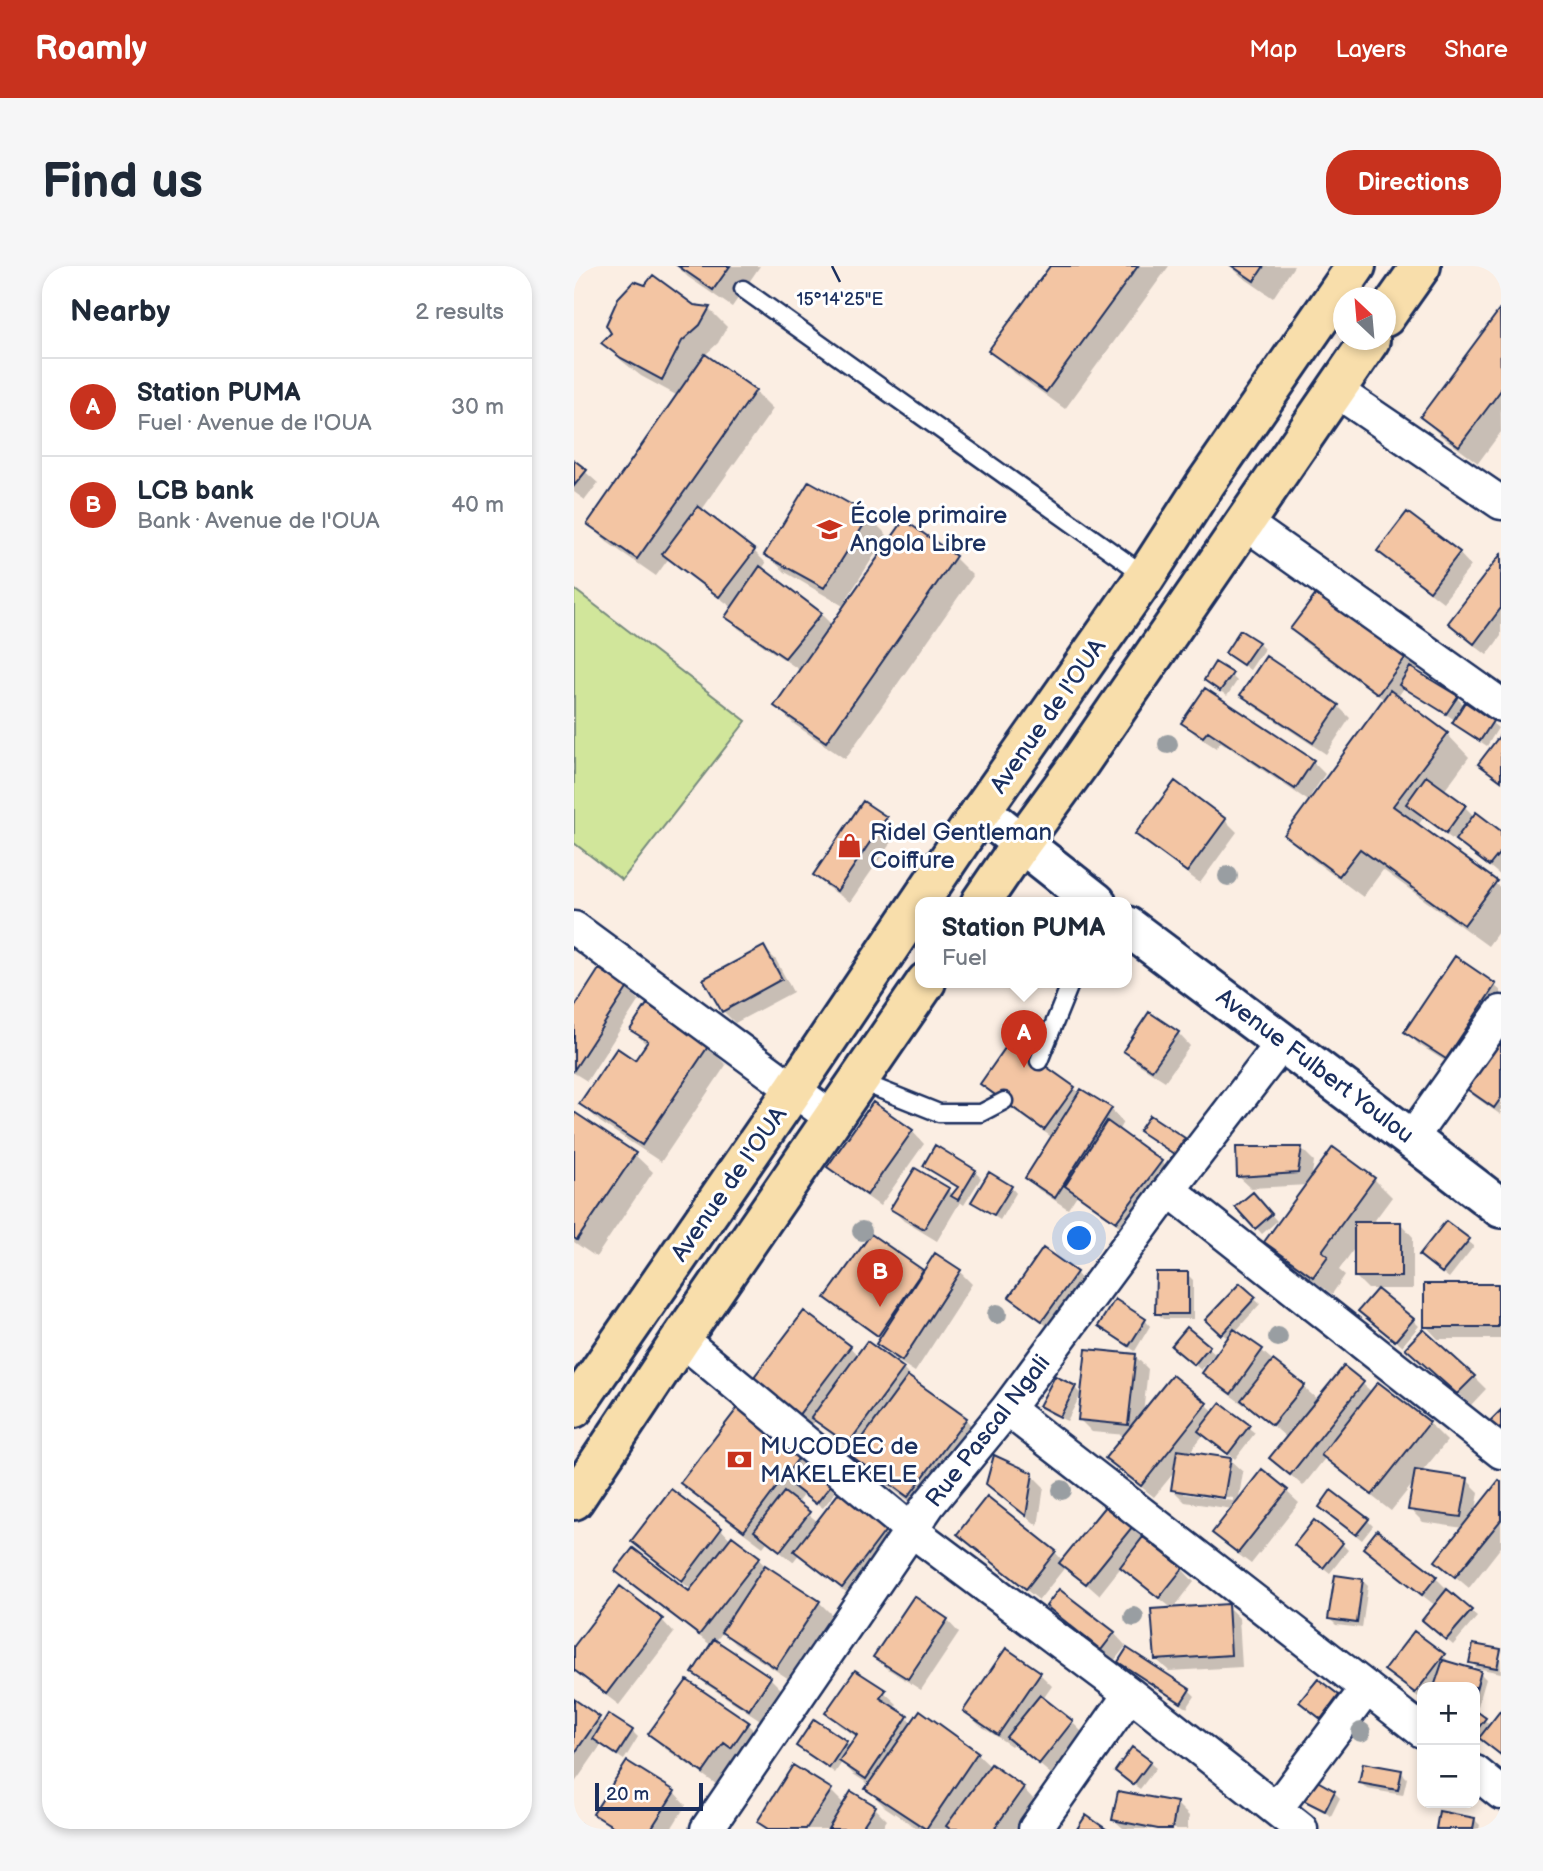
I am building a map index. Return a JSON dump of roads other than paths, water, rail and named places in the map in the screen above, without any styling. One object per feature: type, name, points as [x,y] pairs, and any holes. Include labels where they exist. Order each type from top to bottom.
[{"type":"main road","name":"Avenue de l'OUA","points":[[923,897],[1146,576],[1206,483],[1356,266]]},
{"type":"main road","points":[[1396,301],[1421,266]]},
{"type":"main road","points":[[984,897],[1363,350]]},
{"type":"main road","points":[[981,811],[1090,897]]},
{"type":"main road","name":"Avenue de l'OUA","points":[[574,1408],[915,909]]},
{"type":"main road","name":"Avenue Fulbert Youlou","points":[[1132,930],[1501,1208]]},
{"type":"main road","name":"Avenue de l'OUA","points":[[574,1500],[922,988]]},
{"type":"street","points":[[1335,390],[1501,503]]},
{"type":"street","points":[[1245,523],[1501,705]]},
{"type":"street","points":[[574,928],[832,1118]]},
{"type":"street","points":[[1411,1139],[1501,1012]]},
{"type":"street","name":"Rue Pascal Ngali","points":[[707,1829],[929,1504],[1007,1409],[1169,1190],[1283,1042]]},
{"type":"street","points":[[1169,1190],[1501,1452]]},
{"type":"street","points":[[681,1339],[912,1530],[1130,1694],[1301,1829]]},
{"type":"street","points":[[1007,1409],[1417,1727]]},
{"type":"street","points":[[1276,1809],[1367,1688]]},
{"type":"street","points":[[1035,1829],[1130,1694]]},
{"type":"street","points":[[1480,1776],[1501,1793]]},
{"type":"lane","points":[[743,289],[1146,576]]},
{"type":"lane","points":[[1039,1061],[1069,988]]},
{"type":"lane","points":[[859,1081],[939,1112],[981,1113],[1004,1101]]},
{"type":"place","name":"École primaire Angola Libre","points":[[830,529]]},
{"type":"place","name":"Ridel Gentleman Coiffure","points":[[850,846]]},
{"type":"place","name":"Station PUMA","points":[[1024,1068]]},
{"type":"place","name":"LCB bank","points":[[880,1307]]},
{"type":"place","name":"MUCODEC de MAKELEKELE","points":[[740,1460]]}]
